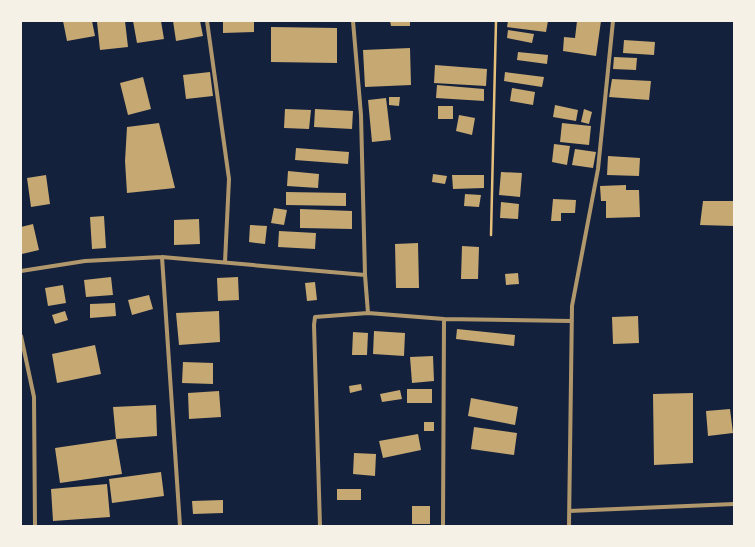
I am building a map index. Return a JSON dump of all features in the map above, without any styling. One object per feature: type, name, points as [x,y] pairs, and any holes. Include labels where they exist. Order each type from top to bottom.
[{"type":"street","points":[[207,21],[229,179],[226,262]]},
{"type":"street","points":[[353,21],[361,115],[365,275],[368,312]]},
{"type":"street","points":[[569,526],[572,306],[598,170],[613,21]]},
{"type":"street","points":[[162,257],[180,526]]},
{"type":"street","points":[[21,271],[85,261],[162,257],[365,275]]},
{"type":"street","points":[[320,526],[315,317],[368,312],[444,319],[572,321]]},
{"type":"street","points":[[443,526],[444,319]]},
{"type":"street","points":[[21,336],[34,397],[35,526]]},
{"type":"street","points":[[569,510],[734,504]]},
{"type":"path","points":[[491,235],[496,21]]},
{"type":"building","points":[[63,21],[92,21],[95,36],[67,41]]},
{"type":"building","points":[[125,21],[128,47],[100,50],[97,22]]},
{"type":"building","points":[[133,21],[161,21],[164,39],[137,43]]},
{"type":"building","points":[[173,21],[200,21],[203,36],[176,41]]},
{"type":"building","points":[[223,21],[254,21],[254,32],[223,33]]},
{"type":"building","points":[[390,21],[410,21],[410,26],[391,26]]},
{"type":"building","points":[[508,21],[548,21],[546,32],[507,27]]},
{"type":"building","points":[[577,21],[601,21],[596,56],[563,51],[564,37],[575,38]]},
{"type":"building","points":[[271,27],[337,28],[337,63],[271,62]]},
{"type":"building","points":[[508,30],[534,34],[532,43],[507,38]]},
{"type":"building","points":[[624,40],[655,42],[654,55],[623,53]]},
{"type":"building","points":[[410,48],[411,85],[365,87],[363,50]]},
{"type":"building","points":[[518,52],[548,55],[547,64],[517,60]]},
{"type":"building","points":[[614,57],[637,58],[636,70],[613,69]]},
{"type":"building","points":[[435,65],[487,69],[486,86],[434,83]]},
{"type":"building","points":[[210,72],[213,96],[186,99],[183,75]]},
{"type":"building","points":[[505,72],[544,77],[542,87],[504,81]]},
{"type":"building","points":[[143,77],[151,109],[128,115],[120,83]]},
{"type":"building","points":[[612,79],[651,81],[649,100],[609,97]]},
{"type":"building","points":[[437,85],[484,89],[484,101],[436,98]]},
{"type":"building","points":[[512,88],[535,92],[533,105],[510,101]]},
{"type":"building","points":[[389,97],[400,97],[399,106],[389,105]]},
{"type":"building","points":[[386,98],[391,140],[372,142],[368,100]]},
{"type":"building","points":[[555,105],[578,110],[576,121],[553,117]]},
{"type":"building","points":[[438,106],[453,106],[453,119],[438,119]]},
{"type":"building","points":[[285,109],[311,110],[309,129],[284,128]]},
{"type":"building","points":[[315,109],[353,111],[352,129],[314,127]]},
{"type":"building","points":[[584,109],[592,112],[589,124],[581,122]]},
{"type":"building","points":[[459,115],[475,118],[472,135],[456,131]]},
{"type":"building","points":[[159,123],[175,188],[127,193],[125,161],[127,127]]},
{"type":"building","points":[[562,123],[591,126],[589,145],[560,142]]},
{"type":"building","points":[[554,144],[570,146],[567,165],[552,162]]},
{"type":"building","points":[[296,148],[349,152],[348,164],[295,160]]},
{"type":"building","points":[[575,149],[596,152],[593,168],[572,165]]},
{"type":"building","points":[[608,156],[640,158],[639,176],[607,175]]},
{"type":"building","points":[[288,171],[319,174],[318,188],[287,186]]},
{"type":"building","points":[[501,172],[522,173],[520,197],[499,195]]},
{"type":"building","points":[[433,174],[447,176],[445,184],[432,182]]},
{"type":"building","points":[[46,175],[50,204],[31,207],[27,178]]},
{"type":"building","points":[[452,175],[484,175],[484,188],[453,189]]},
{"type":"building","points":[[626,185],[626,190],[639,190],[640,217],[606,218],[606,201],[601,201],[600,186]]},
{"type":"building","points":[[286,192],[346,193],[346,206],[286,205]]},
{"type":"building","points":[[465,194],[481,195],[479,207],[464,206]]},
{"type":"building","points":[[553,199],[576,200],[575,213],[561,213],[561,221],[551,221]]},
{"type":"building","points":[[703,201],[734,201],[734,226],[700,225]]},
{"type":"building","points":[[501,202],[519,204],[518,219],[500,218]]},
{"type":"building","points":[[274,208],[287,210],[284,225],[271,223]]},
{"type":"building","points":[[300,209],[352,211],[352,229],[300,228]]},
{"type":"building","points":[[104,216],[106,248],[92,249],[90,217]]},
{"type":"building","points":[[199,219],[200,244],[174,245],[174,220]]},
{"type":"building","points":[[33,224],[39,250],[22,254],[21,227]]},
{"type":"building","points":[[250,225],[267,226],[265,244],[249,242]]},
{"type":"building","points":[[279,231],[316,233],[315,249],[278,247]]},
{"type":"building","points":[[418,243],[419,288],[396,288],[395,244]]},
{"type":"building","points":[[462,246],[479,247],[478,279],[461,279]]},
{"type":"building","points":[[518,273],[519,284],[506,285],[505,274]]},
{"type":"building","points":[[111,277],[113,295],[86,297],[84,280]]},
{"type":"building","points":[[238,277],[239,300],[218,301],[217,278]]},
{"type":"building","points":[[315,282],[317,300],[307,301],[305,283]]},
{"type":"building","points":[[63,285],[66,303],[48,306],[45,288]]},
{"type":"building","points":[[149,295],[153,309],[132,315],[128,300]]},
{"type":"building","points":[[115,303],[116,316],[90,318],[90,304]]},
{"type":"building","points":[[65,311],[68,320],[55,324],[52,315]]},
{"type":"building","points":[[219,311],[220,342],[179,345],[176,313]]},
{"type":"building","points":[[638,316],[639,343],[613,344],[612,317]]},
{"type":"building","points":[[457,329],[515,335],[514,346],[456,339]]},
{"type":"building","points":[[374,331],[405,333],[404,356],[373,354]]},
{"type":"building","points":[[353,332],[368,333],[367,355],[352,355]]},
{"type":"building","points":[[95,345],[101,374],[57,383],[52,354]]},
{"type":"building","points":[[433,356],[434,381],[412,383],[410,357]]},
{"type":"building","points":[[183,362],[213,363],[213,384],[182,383]]},
{"type":"building","points":[[361,384],[362,390],[350,393],[349,386]]},
{"type":"building","points":[[407,389],[432,389],[432,403],[407,403]]},
{"type":"building","points":[[400,390],[402,399],[382,402],[380,394]]},
{"type":"building","points":[[219,391],[221,417],[189,419],[188,393]]},
{"type":"building","points":[[693,393],[693,463],[654,465],[653,394]]},
{"type":"building","points":[[471,398],[518,407],[515,425],[468,416]]},
{"type":"building","points":[[156,405],[157,436],[116,439],[113,407]]},
{"type":"building","points":[[730,409],[733,433],[708,436],[706,411]]},
{"type":"building","points":[[424,422],[434,422],[434,431],[424,431]]},
{"type":"building","points":[[474,427],[517,433],[514,455],[471,449]]},
{"type":"building","points":[[418,434],[421,450],[383,458],[379,441]]},
{"type":"building","points":[[116,439],[122,474],[60,483],[55,448]]},
{"type":"building","points":[[354,453],[376,454],[375,476],[353,474]]},
{"type":"building","points":[[161,472],[164,496],[112,503],[109,479]]},
{"type":"building","points":[[107,484],[110,517],[53,521],[51,489]]},
{"type":"building","points":[[337,489],[361,489],[361,500],[337,500]]},
{"type":"building","points":[[223,500],[223,513],[193,514],[192,501]]},
{"type":"building","points":[[412,506],[430,506],[430,524],[412,524]]}]
